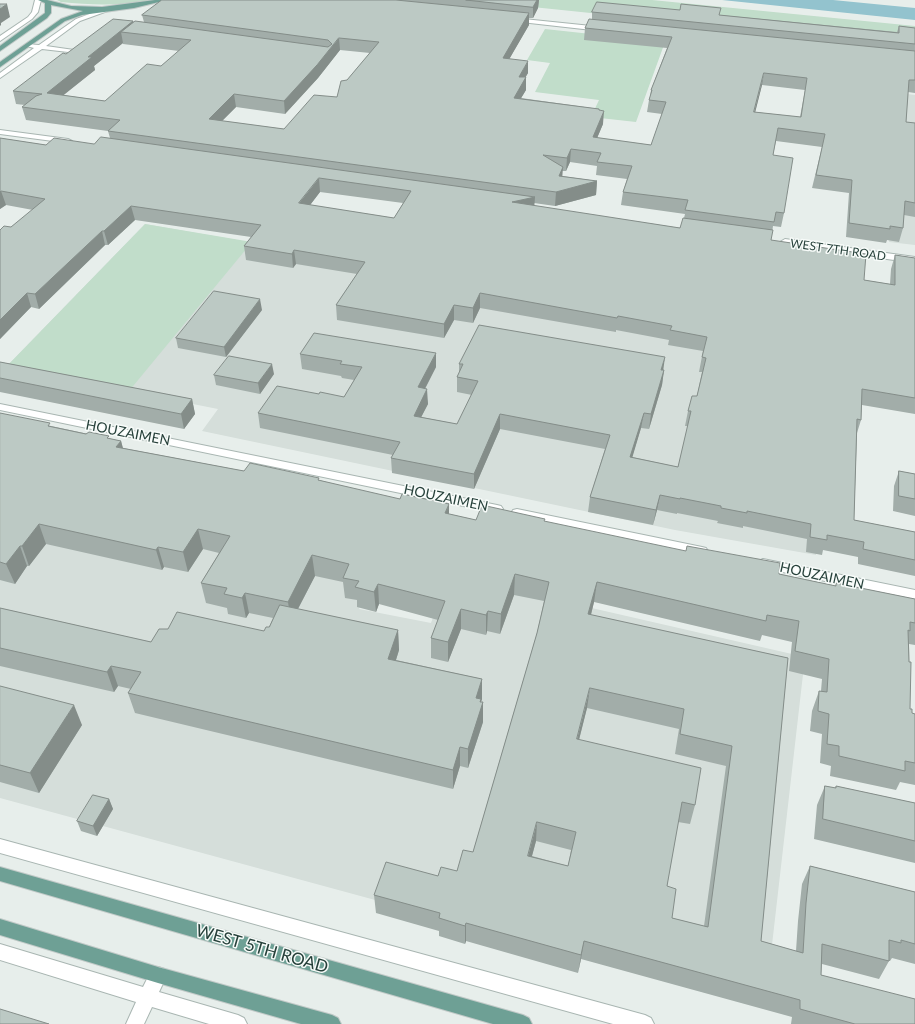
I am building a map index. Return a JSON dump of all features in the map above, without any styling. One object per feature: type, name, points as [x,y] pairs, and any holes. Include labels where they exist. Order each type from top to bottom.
[{"type":"main road","points":[[40,0],[48,3],[80,8],[111,8]]},
{"type":"main road","points":[[0,65],[63,20],[81,14],[111,8],[146,4],[164,0]]},
{"type":"main road","points":[[0,49],[45,17],[48,13],[48,3]]},
{"type":"main road","name":"WEST 5TH ROAD","points":[[0,874],[523,1024]]},
{"type":"main road","points":[[0,926],[158,975],[332,1024]]},
{"type":"street","points":[[0,39],[30,18],[35,12],[40,0]]},
{"type":"street","points":[[0,76],[78,20],[111,8]]},
{"type":"street","points":[[508,20],[610,30]]},
{"type":"street","points":[[28,45],[76,52],[93,39]]},
{"type":"street","points":[[0,132],[76,142]]},
{"type":"street","name":"WEST 7TH ROAD","points":[[774,241],[915,260]]},
{"type":"street","name":"HOUZAIMEN","points":[[0,407],[716,554]]},
{"type":"street","name":"HOUZAIMEN","points":[[754,562],[915,595]]},
{"type":"street","points":[[0,846],[645,1024]]},
{"type":"street","points":[[0,952],[238,1024]]},
{"type":"street","points":[[135,1024],[158,975]]},
{"type":"shaded area","points":[[907,94],[915,95],[915,245],[889,242]]},
{"type":"shaded area","points":[[145,224],[724,325],[823,414],[816,555],[675,530],[202,431],[218,409],[6,367]]},
{"type":"shaded area","points":[[0,498],[369,587],[359,609],[431,623],[448,575],[805,657],[765,1006],[0,798]]},
{"type":"green space","points":[[57,0],[153,0],[130,3],[96,4],[61,2]]},
{"type":"green space","points":[[516,0],[652,0],[915,26],[915,40],[678,22],[513,5]]},
{"type":"green space","points":[[545,29],[665,42],[636,122],[591,117],[599,100],[535,92],[550,63],[527,60]]},
{"type":"green space","points":[[145,224],[252,242],[129,391],[6,367]]},
{"type":"water","points":[[722,0],[833,0],[915,8],[915,20]]},
{"type":"building","points":[[162,0],[396,0],[529,13],[503,58],[528,61],[519,77],[526,77],[514,98],[599,109],[604,111],[593,137],[651,145],[666,102],[649,100],[651,90],[672,37],[585,28],[589,19],[915,51],[915,80],[909,80],[906,122],[915,123],[915,203],[905,201],[903,228],[890,226],[890,229],[849,223],[852,180],[816,175],[825,134],[778,128],[773,155],[793,158],[784,213],[776,212],[774,222],[685,210],[688,200],[623,192],[632,166],[597,162],[601,153],[571,149],[567,158],[543,155],[563,167],[559,176],[597,181],[556,192],[108,131],[120,120],[22,107],[36,96],[42,94],[13,91],[63,53],[66,54],[113,19],[133,21],[88,57],[92,57],[47,93],[105,101],[147,64],[161,66],[191,40],[121,32],[135,21],[328,47],[332,44],[328,40],[142,15]],"holes":[[[339,38],[379,42],[347,80],[341,81],[337,97],[314,95],[284,129],[209,119],[234,94],[284,101]],[[764,73],[807,78],[801,117],[754,112]]]},
{"type":"building","points":[[466,0],[537,0],[533,7]]},
{"type":"building","points":[[597,2],[680,10],[681,4],[721,8],[719,15],[899,33],[899,26],[915,28],[915,44],[592,12]]},
{"type":"building","points":[[0,4],[7,4],[0,9]]},
{"type":"building","points":[[101,137],[535,197],[512,202],[680,228],[683,218],[773,230],[771,240],[866,254],[864,280],[895,285],[895,255],[915,258],[915,398],[862,389],[861,420],[857,419],[854,520],[915,532],[915,560],[863,549],[864,542],[827,535],[827,540],[810,537],[811,524],[747,511],[747,513],[721,508],[721,506],[680,498],[660,495],[656,510],[590,497],[610,435],[500,414],[474,474],[391,458],[400,442],[258,413],[277,386],[344,397],[362,367],[340,364],[342,361],[300,354],[314,333],[436,353],[418,387],[427,389],[414,416],[457,424],[478,381],[457,377],[463,364],[459,364],[479,325],[665,357],[661,370],[664,370],[651,414],[644,413],[630,457],[678,467],[691,411],[688,411],[692,396],[697,396],[706,358],[702,357],[707,337],[670,330],[672,326],[618,316],[617,318],[480,293],[473,308],[454,305],[444,324],[336,305],[365,262],[294,250],[292,254],[244,246],[261,225],[131,206],[35,294],[27,293],[0,320],[0,230],[4,226],[11,227],[45,199],[0,192],[0,138],[46,145],[54,138],[94,144]],"holes":[[[319,178],[411,191],[394,218],[299,203]]]},
{"type":"building","points":[[214,291],[260,299],[224,347],[176,338]]},
{"type":"building","points":[[229,356],[272,364],[258,383],[214,375]]},
{"type":"building","points":[[0,362],[192,399],[181,414],[0,378]]},
{"type":"building","points":[[0,413],[50,423],[48,426],[86,434],[89,432],[109,436],[107,438],[121,441],[116,447],[244,471],[250,463],[319,478],[318,480],[400,499],[402,494],[449,504],[445,513],[476,520],[482,505],[545,519],[544,521],[686,551],[687,546],[780,563],[779,574],[836,586],[836,583],[915,599],[915,623],[910,622],[910,631],[908,630],[909,662],[911,662],[910,709],[912,709],[912,713],[915,714],[915,763],[905,761],[905,771],[839,756],[839,746],[827,744],[829,714],[818,711],[819,691],[827,692],[829,659],[795,651],[799,621],[767,615],[766,621],[597,582],[588,614],[788,658],[761,941],[803,953],[810,866],[915,892],[915,944],[901,940],[901,943],[889,940],[889,961],[822,944],[821,975],[915,999],[915,1024],[855,1024],[800,1009],[800,1000],[584,941],[581,955],[466,923],[465,926],[439,918],[440,913],[374,895],[386,862],[438,876],[441,867],[457,871],[463,850],[473,852],[537,633],[549,582],[515,574],[501,614],[488,611],[486,615],[461,609],[448,642],[431,638],[445,601],[378,584],[374,592],[355,587],[359,581],[343,578],[349,564],[312,555],[288,602],[245,593],[242,598],[224,594],[227,588],[201,583],[230,536],[198,529],[183,552],[158,547],[156,550],[39,524],[6,564],[0,562]],"holes":[[[590,688],[684,709],[680,734],[732,746],[708,927],[672,918],[676,889],[667,886],[682,802],[695,805],[701,768],[577,739]],[[537,822],[576,832],[568,866],[528,856]]]},
{"type":"building","points":[[899,471],[915,474],[915,499],[899,496]]},
{"type":"building","points":[[280,605],[398,630],[388,659],[482,679],[476,698],[481,699],[480,702],[483,702],[468,749],[460,747],[453,770],[128,693],[141,672],[111,666],[107,672],[0,648],[0,608],[151,642],[159,629],[168,629],[177,612],[264,631],[266,627],[269,627]]},
{"type":"building","points":[[0,686],[74,705],[30,773],[0,765]]},
{"type":"building","points":[[825,786],[836,788],[836,786],[915,803],[915,841],[823,819]]},
{"type":"building","points":[[93,795],[109,799],[93,826],[77,821]]},
{"type":"building","points":[[0,1009],[49,1024],[0,1024]]}]
